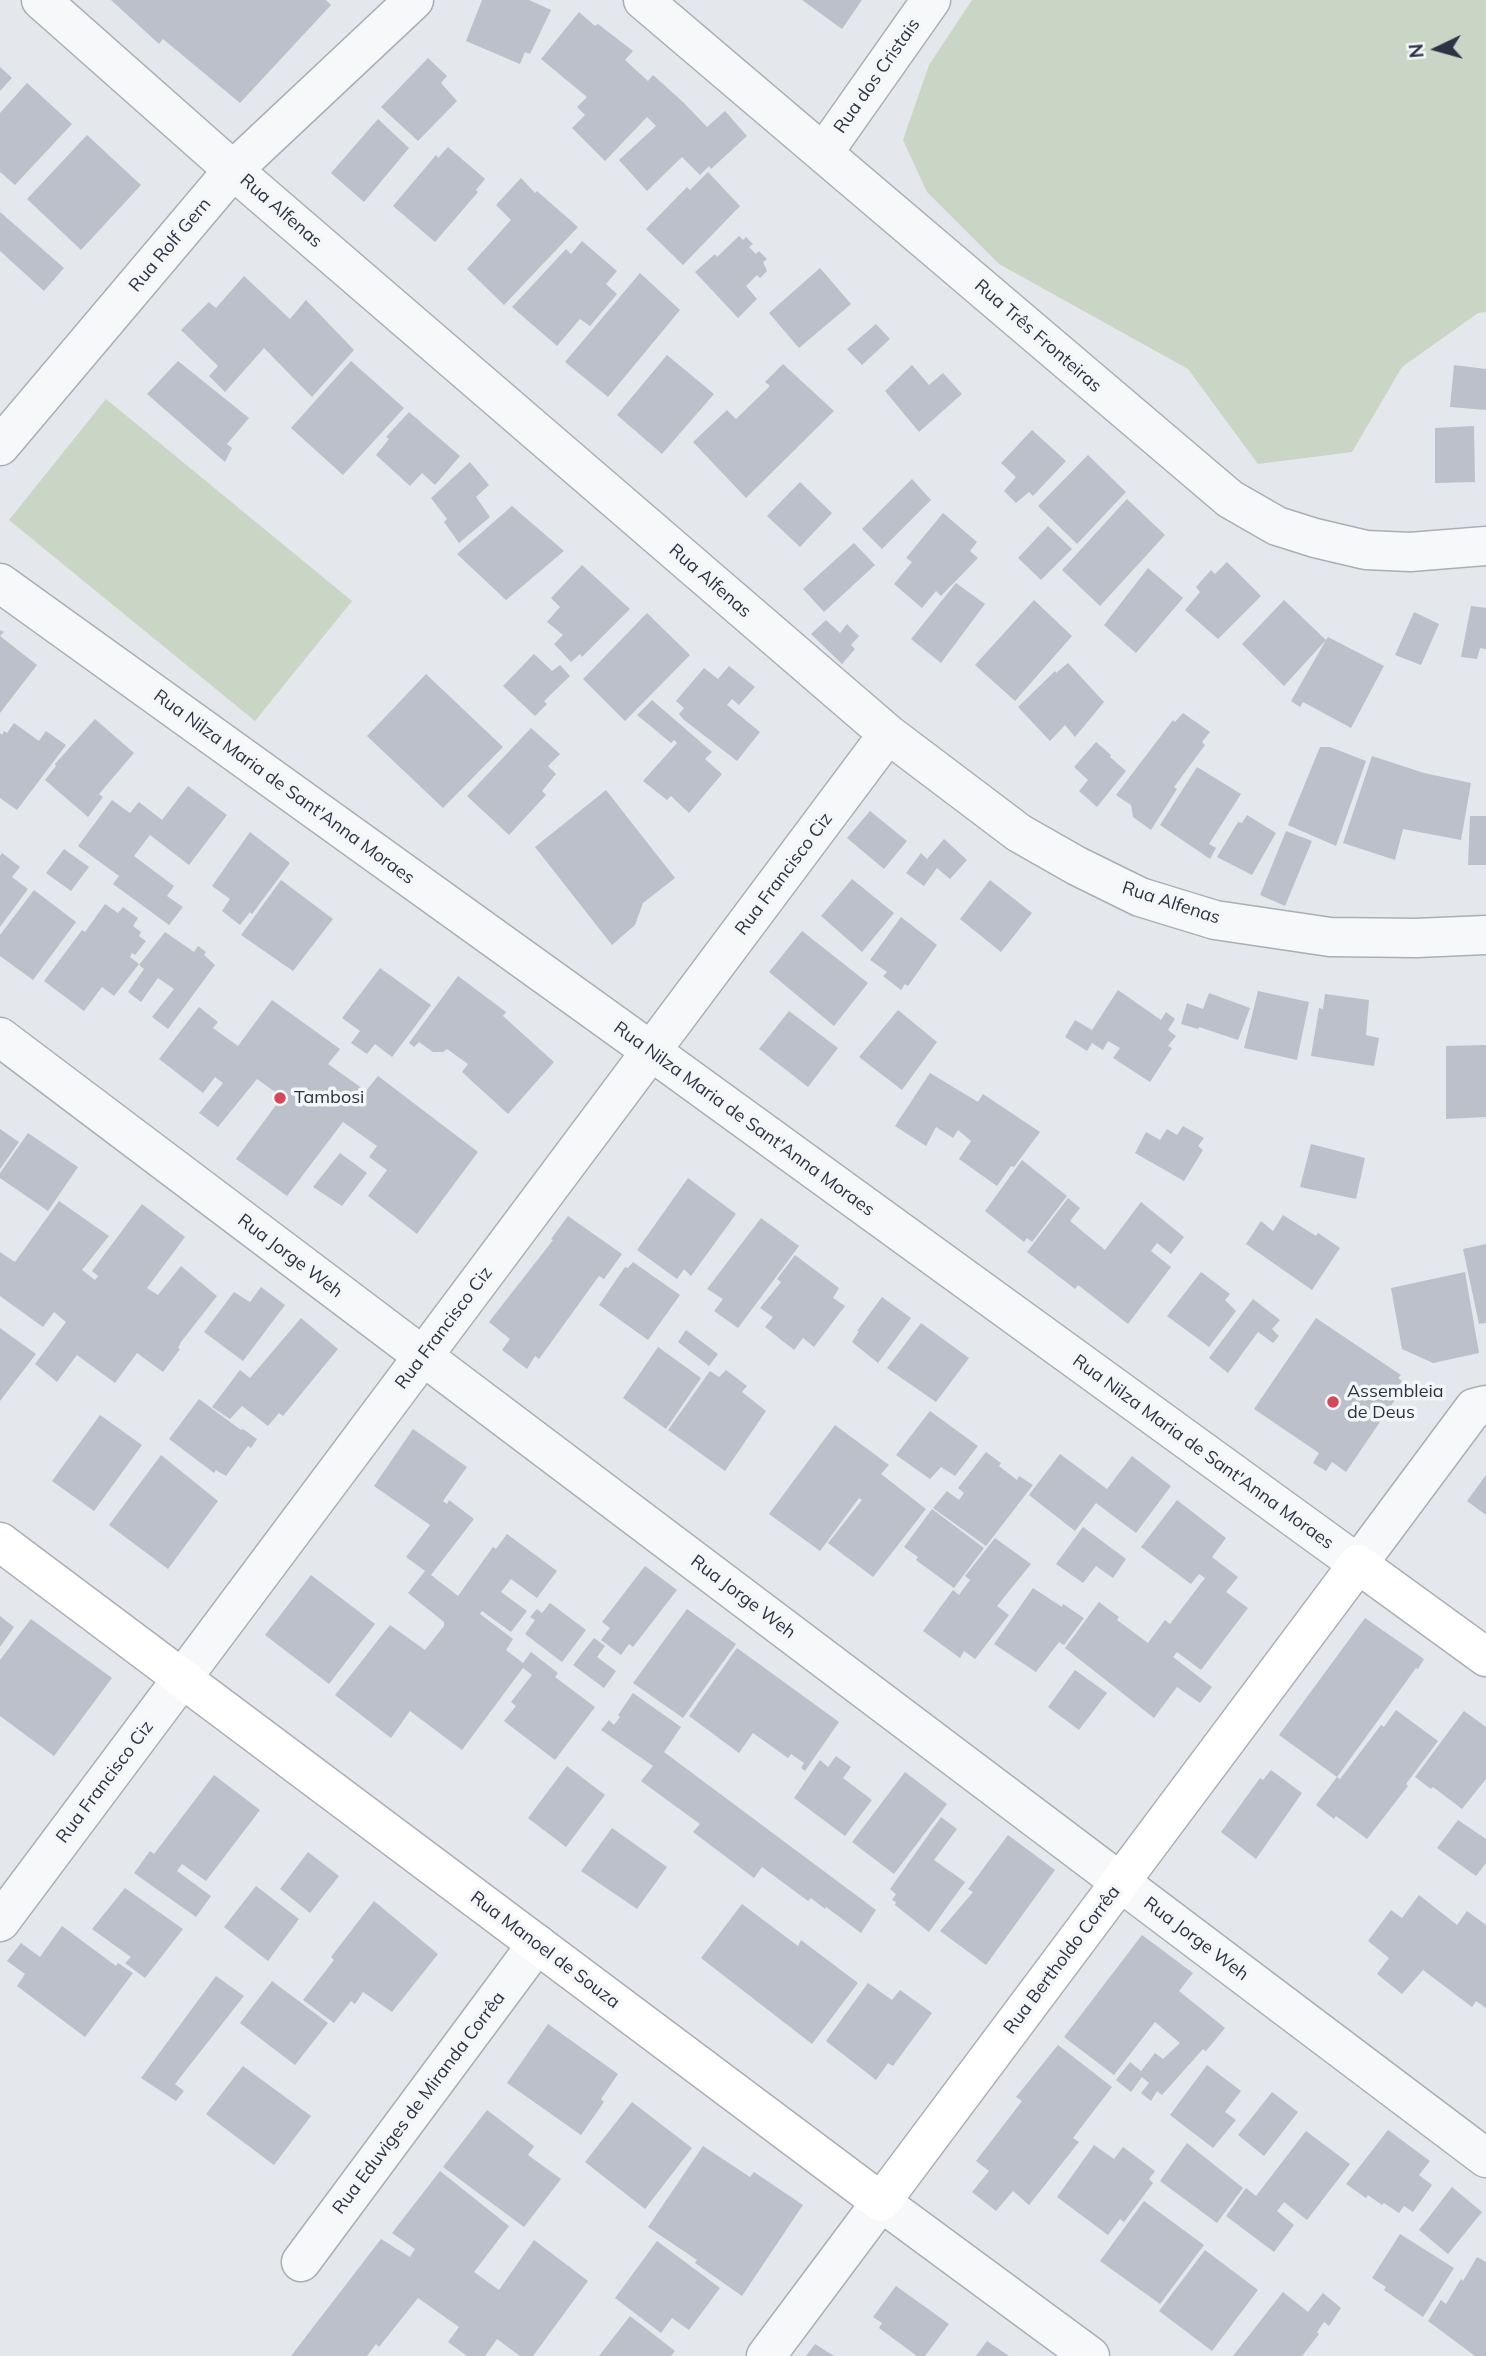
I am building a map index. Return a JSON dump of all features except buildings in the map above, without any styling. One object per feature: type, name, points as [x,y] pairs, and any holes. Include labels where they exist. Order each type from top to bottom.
[{"type":"street","name":"Rua Alfenas","points":[[41,0],[233,170],[888,734],[1018,834],[1139,897],[1215,920],[1330,937],[1416,938],[1486,934]]},
{"type":"street","name":"Rua Rolf Gern","points":[[0,446],[233,170],[414,0]]},
{"type":"street","name":"Rua Três Fronteiras","points":[[643,0],[1230,499],[1277,526],[1366,550],[1410,552],[1486,546]]},
{"type":"street","name":"Rua dos Cristais","points":[[824,152],[931,0]]},
{"type":"street","name":"Rua Nilza Maria de Sant'Anna Moraes","points":[[0,583],[1486,1657]]},
{"type":"street","name":"Rua Francisco Ciz","points":[[0,1922],[888,734]]},
{"type":"street","name":"Rua Jorge Weh","points":[[0,1037],[1486,2158]]},
{"type":"street","points":[[1358,1564],[1474,1408],[1486,1405]]},
{"type":"street","name":"Rua Manoel de Souza","points":[[0,1542],[1090,2356]]},
{"type":"street","name":"Rua Bertholdo Corrêa","points":[[766,2356],[1358,1564]]},
{"type":"street","name":"Rua Eduviges de Miranda Corrêa","points":[[302,2262],[537,1944]]},
{"type":"green space","points":[[972,0],[1486,0],[1486,312],[1478,313],[1402,367],[1352,452],[1258,464],[1188,369],[999,264],[927,192],[903,140],[929,65]]},
{"type":"green space","points":[[106,399],[352,601],[255,721],[9,520]]},
{"type":"place","name":"Tambosi","points":[[280,1098]]},
{"type":"place","name":"Assembleia de Deus","points":[[1333,1402]]}]
